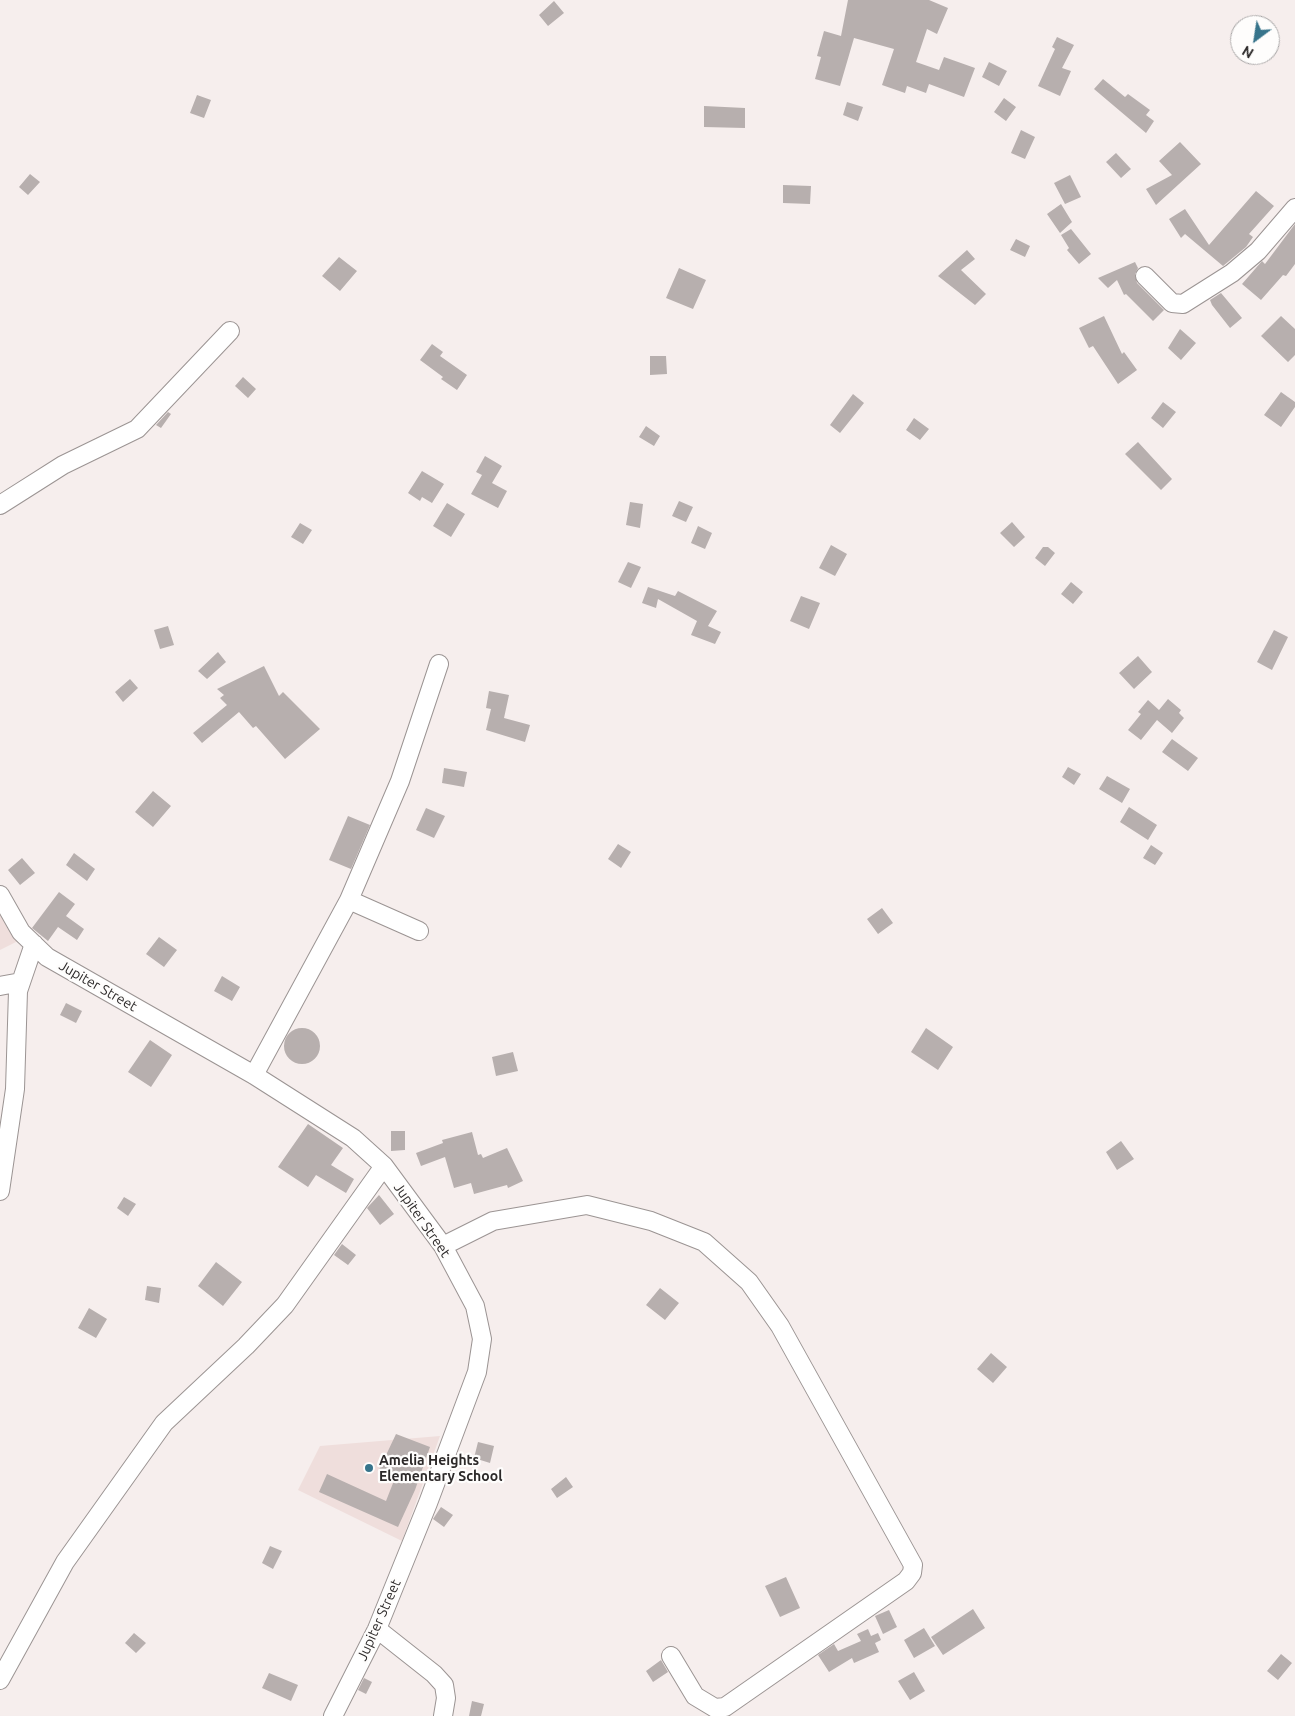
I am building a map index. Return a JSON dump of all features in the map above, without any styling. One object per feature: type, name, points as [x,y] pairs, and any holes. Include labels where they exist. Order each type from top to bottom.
[{"type":"street","points":[[1145,276],[1172,303],[1183,304],[1232,273],[1258,251],[1295,208]]},
{"type":"street","points":[[0,505],[63,465],[137,429],[230,331]]},
{"type":"street","points":[[254,1075],[349,900],[400,781],[439,664]]},
{"type":"street","name":"Jupiter Street","points":[[0,896],[21,932],[47,957],[254,1075],[352,1138],[384,1166],[444,1246],[476,1306],[482,1339],[477,1372],[428,1503],[377,1629],[333,1716]]},
{"type":"street","points":[[349,900],[419,931]]},
{"type":"street","points":[[0,1191],[15,1089],[18,991],[34,944]]},
{"type":"street","points":[[0,986],[21,982]]},
{"type":"street","points":[[0,1680],[65,1562],[164,1423],[246,1346],[285,1305],[384,1166]]},
{"type":"street","points":[[444,1246],[492,1221],[587,1205],[651,1221],[704,1242],[749,1282],[780,1326],[913,1565],[912,1573],[906,1581],[725,1707],[715,1708],[695,1696],[671,1656]]},
{"type":"street","points":[[377,1629],[434,1674],[444,1685],[446,1698],[443,1716]]},
{"type":"shaded area","points":[[0,912],[18,941],[0,950]]},
{"type":"shaded area","name":"Amelia Heights Elementary School","points":[[440,1436],[402,1541],[298,1490],[320,1446]]},
{"type":"building","points":[[848,0],[929,0],[948,8],[937,34],[927,29],[916,62],[939,70],[944,57],[975,68],[964,97],[929,84],[926,93],[907,86],[905,93],[882,85],[894,49],[854,38],[840,86],[815,79],[821,57],[817,56],[824,31],[841,36]]},
{"type":"building","points":[[554,1],[564,13],[548,26],[539,15]]},
{"type":"building","points":[[1057,37],[1074,45],[1062,68],[1071,71],[1060,96],[1038,86],[1055,49],[1052,47]]},
{"type":"building","points":[[989,62],[1007,71],[999,86],[982,77]]},
{"type":"building","points":[[1103,79],[1125,97],[1128,94],[1150,110],[1146,115],[1154,121],[1146,133],[1094,89]]},
{"type":"building","points":[[197,95],[211,100],[204,118],[190,113]]},
{"type":"building","points":[[1004,98],[1016,107],[1006,121],[994,112]]},
{"type":"building","points":[[847,102],[863,107],[858,121],[843,115]]},
{"type":"building","points":[[704,106],[745,108],[745,128],[704,127]]},
{"type":"building","points":[[1021,130],[1035,137],[1025,159],[1011,153]]},
{"type":"building","points":[[1180,142],[1201,164],[1156,205],[1146,189],[1172,175],[1159,161]]},
{"type":"building","points":[[1116,153],[1131,169],[1121,178],[1106,162]]},
{"type":"building","points":[[30,174],[40,182],[28,195],[19,187]]},
{"type":"building","points":[[1070,175],[1081,197],[1065,204],[1054,183]]},
{"type":"building","points":[[783,185],[811,186],[810,204],[783,203]]},
{"type":"building","points":[[1256,191],[1274,206],[1249,234],[1253,237],[1246,247],[1223,266],[1185,234],[1181,238],[1169,219],[1185,209],[1209,245]]},
{"type":"building","points":[[1061,204],[1072,222],[1060,233],[1047,214]]},
{"type":"building","points":[[1295,224],[1295,264],[1286,276],[1283,275],[1261,300],[1242,284],[1262,261],[1265,264]]},
{"type":"building","points":[[1071,229],[1091,254],[1079,264],[1067,250],[1069,248],[1061,235]]},
{"type":"building","points":[[1016,239],[1030,246],[1025,257],[1010,250]]},
{"type":"building","points":[[967,250],[975,259],[961,270],[986,294],[975,305],[938,276]]},
{"type":"building","points":[[339,257],[357,271],[340,291],[322,276]]},
{"type":"building","points":[[1135,262],[1138,268],[1135,274],[1137,283],[1164,310],[1153,321],[1126,294],[1124,295],[1117,280],[1108,288],[1098,278]]},
{"type":"building","points":[[679,268],[706,280],[693,309],[666,298]]},
{"type":"building","points":[[1221,293],[1242,318],[1230,328],[1210,300]]},
{"type":"building","points":[[1104,316],[1122,354],[1124,352],[1137,370],[1118,384],[1093,346],[1089,348],[1079,328]]},
{"type":"building","points":[[1281,316],[1295,329],[1295,355],[1288,362],[1261,336]]},
{"type":"building","points":[[1180,329],[1196,343],[1181,360],[1168,348]]},
{"type":"building","points":[[432,344],[443,352],[440,356],[467,375],[457,390],[441,379],[443,377],[420,360]]},
{"type":"building","points":[[650,356],[666,356],[667,374],[650,375]]},
{"type":"building","points":[[243,377],[256,389],[248,398],[235,386]]},
{"type":"building","points":[[1281,392],[1295,402],[1295,407],[1281,427],[1264,415]]},
{"type":"building","points":[[853,394],[864,403],[840,433],[830,425]]},
{"type":"building","points":[[1163,402],[1176,412],[1163,428],[1151,418]]},
{"type":"building","points":[[168,412],[171,414],[161,428],[156,425]]},
{"type":"building","points":[[914,418],[929,429],[920,440],[906,430]]},
{"type":"building","points":[[646,426],[660,436],[654,446],[639,437]]},
{"type":"building","points":[[1138,442],[1172,479],[1161,490],[1125,454]]},
{"type":"building","points":[[485,456],[502,466],[492,483],[507,491],[498,508],[471,494],[482,475],[476,472]]},
{"type":"building","points":[[422,471],[444,484],[432,503],[422,497],[420,501],[408,493]]},
{"type":"building","points":[[679,501],[693,507],[686,522],[672,516]]},
{"type":"building","points":[[630,502],[643,504],[640,528],[626,525]]},
{"type":"building","points":[[447,503],[465,514],[451,537],[433,526]]},
{"type":"building","points":[[1012,522],[1025,537],[1014,547],[1000,533]]},
{"type":"building","points":[[300,523],[312,530],[303,544],[291,537]]},
{"type":"building","points":[[698,526],[712,533],[705,549],[691,543]]},
{"type":"building","points":[[831,545],[847,554],[835,576],[819,568]]},
{"type":"building","points":[[1043,547],[1048,547],[1055,553],[1045,566],[1035,558]]},
{"type":"building","points":[[628,562],[641,567],[631,588],[618,582]]},
{"type":"building","points":[[1071,582],[1083,592],[1073,604],[1061,594]]},
{"type":"building","points":[[648,587],[675,596],[678,591],[717,611],[708,626],[721,632],[715,644],[691,635],[697,621],[658,599],[656,608],[642,603]]},
{"type":"building","points":[[801,596],[820,603],[809,629],[790,621]]},
{"type":"building","points":[[168,626],[174,645],[160,649],[154,630]]},
{"type":"building","points":[[1274,630],[1288,637],[1272,670],[1257,662]]},
{"type":"building","points":[[218,652],[226,662],[207,679],[198,671]]},
{"type":"building","points":[[1138,656],[1152,672],[1134,689],[1119,673]]},
{"type":"building","points":[[264,666],[279,696],[283,692],[320,729],[285,759],[256,726],[253,728],[239,712],[202,743],[193,733],[227,705],[220,698],[224,695],[217,689]]},
{"type":"building","points":[[130,679],[138,688],[123,702],[115,692]]},
{"type":"building","points":[[489,691],[509,695],[504,718],[530,725],[525,742],[486,730],[491,709],[486,708]]},
{"type":"building","points":[[1168,699],[1181,710],[1179,713],[1184,718],[1172,733],[1157,720],[1141,740],[1128,730],[1141,714],[1138,712],[1148,700],[1159,710]]},
{"type":"building","points":[[1172,739],[1198,758],[1188,771],[1162,752]]},
{"type":"building","points":[[1068,767],[1081,774],[1074,785],[1062,777]]},
{"type":"building","points":[[444,768],[467,772],[464,787],[442,783]]},
{"type":"building","points":[[1107,776],[1130,789],[1122,803],[1099,789]]},
{"type":"building","points":[[153,791],[171,806],[153,827],[135,812]]},
{"type":"building","points":[[1129,807],[1157,825],[1148,840],[1120,822]]},
{"type":"building","points":[[426,808],[445,816],[434,838],[416,830]]},
{"type":"building","points":[[348,816],[370,825],[351,869],[329,860]]},
{"type":"building","points":[[618,844],[631,852],[621,868],[608,859]]},
{"type":"building","points":[[1151,845],[1163,853],[1155,865],[1143,858]]},
{"type":"building","points":[[74,853],[95,869],[87,881],[66,865]]},
{"type":"building","points":[[22,858],[35,873],[20,885],[8,870]]},
{"type":"building","points":[[59,892],[75,904],[66,916],[84,929],[77,940],[58,927],[48,941],[32,928]]},
{"type":"building","points":[[882,908],[893,923],[878,934],[867,919]]},
{"type":"building","points":[[159,937],[177,950],[164,967],[146,954]]},
{"type":"building","points":[[222,976],[240,987],[232,1001],[214,991]]},
{"type":"building","points":[[66,1003],[82,1011],[76,1023],[60,1015]]},
{"type":"building","points":[[302,1028],[315,1033],[320,1046],[315,1059],[302,1064],[289,1059],[284,1046],[289,1033]]},
{"type":"building","points":[[926,1028],[953,1047],[938,1070],[911,1052]]},
{"type":"building","points":[[150,1040],[172,1055],[151,1087],[128,1072]]},
{"type":"building","points":[[513,1052],[518,1071],[496,1076],[492,1057]]},
{"type":"building","points":[[308,1124],[343,1148],[331,1165],[354,1179],[346,1193],[316,1175],[308,1187],[278,1167]]},
{"type":"building","points":[[391,1131],[405,1131],[405,1150],[391,1151]]},
{"type":"building","points":[[472,1132],[478,1155],[481,1154],[483,1158],[507,1148],[523,1181],[508,1188],[507,1185],[474,1194],[471,1183],[454,1188],[445,1157],[421,1166],[416,1153],[443,1143],[442,1140]]},
{"type":"building","points":[[1121,1141],[1134,1159],[1117,1170],[1106,1152]]},
{"type":"building","points":[[379,1195],[394,1214],[380,1225],[367,1208]]},
{"type":"building","points":[[124,1197],[136,1204],[128,1216],[117,1208]]},
{"type":"building","points":[[342,1244],[356,1255],[348,1265],[334,1255]]},
{"type":"building","points":[[216,1262],[242,1282],[223,1306],[198,1286]]},
{"type":"building","points":[[147,1286],[161,1288],[159,1303],[145,1300]]},
{"type":"building","points":[[660,1288],[679,1303],[665,1320],[646,1305]]},
{"type":"building","points":[[89,1308],[107,1319],[96,1338],[78,1328]]},
{"type":"building","points":[[991,1353],[1007,1367],[993,1383],[977,1369]]},
{"type":"building","points":[[396,1434],[430,1447],[415,1490],[398,1527],[319,1492],[327,1474],[386,1501],[395,1478],[379,1470]]},
{"type":"building","points":[[478,1442],[494,1446],[490,1463],[474,1458]]},
{"type":"building","points":[[566,1477],[573,1487],[557,1498],[551,1489]]},
{"type":"building","points":[[441,1507],[453,1515],[444,1527],[433,1519]]},
{"type":"building","points":[[270,1546],[282,1551],[273,1569],[262,1563]]},
{"type":"building","points":[[786,1577],[800,1608],[780,1617],[765,1586]]},
{"type":"building","points":[[973,1609],[985,1628],[943,1655],[931,1637]]},
{"type":"building","points":[[889,1610],[897,1627],[883,1634],[875,1616]]},
{"type":"building","points":[[924,1628],[935,1646],[914,1658],[904,1640]]},
{"type":"building","points":[[868,1629],[871,1636],[878,1633],[881,1640],[875,1643],[879,1652],[854,1663],[852,1658],[829,1672],[818,1655],[834,1644],[838,1651],[861,1641],[857,1634]]},
{"type":"building","points":[[134,1633],[146,1643],[136,1653],[125,1643]]},
{"type":"building","points":[[1281,1654],[1292,1663],[1278,1680],[1267,1671]]},
{"type":"building","points":[[661,1660],[668,1672],[653,1682],[646,1671]]},
{"type":"building","points":[[914,1672],[925,1691],[910,1700],[898,1681]]},
{"type":"building","points":[[269,1673],[298,1685],[291,1701],[262,1688]]},
{"type":"building","points":[[364,1678],[372,1682],[366,1694],[358,1690]]},
{"type":"building","points":[[472,1701],[484,1704],[481,1716],[469,1716]]},
{"type":"place","name":"Amelia Heights Elementary School","points":[[369,1468]]}]
